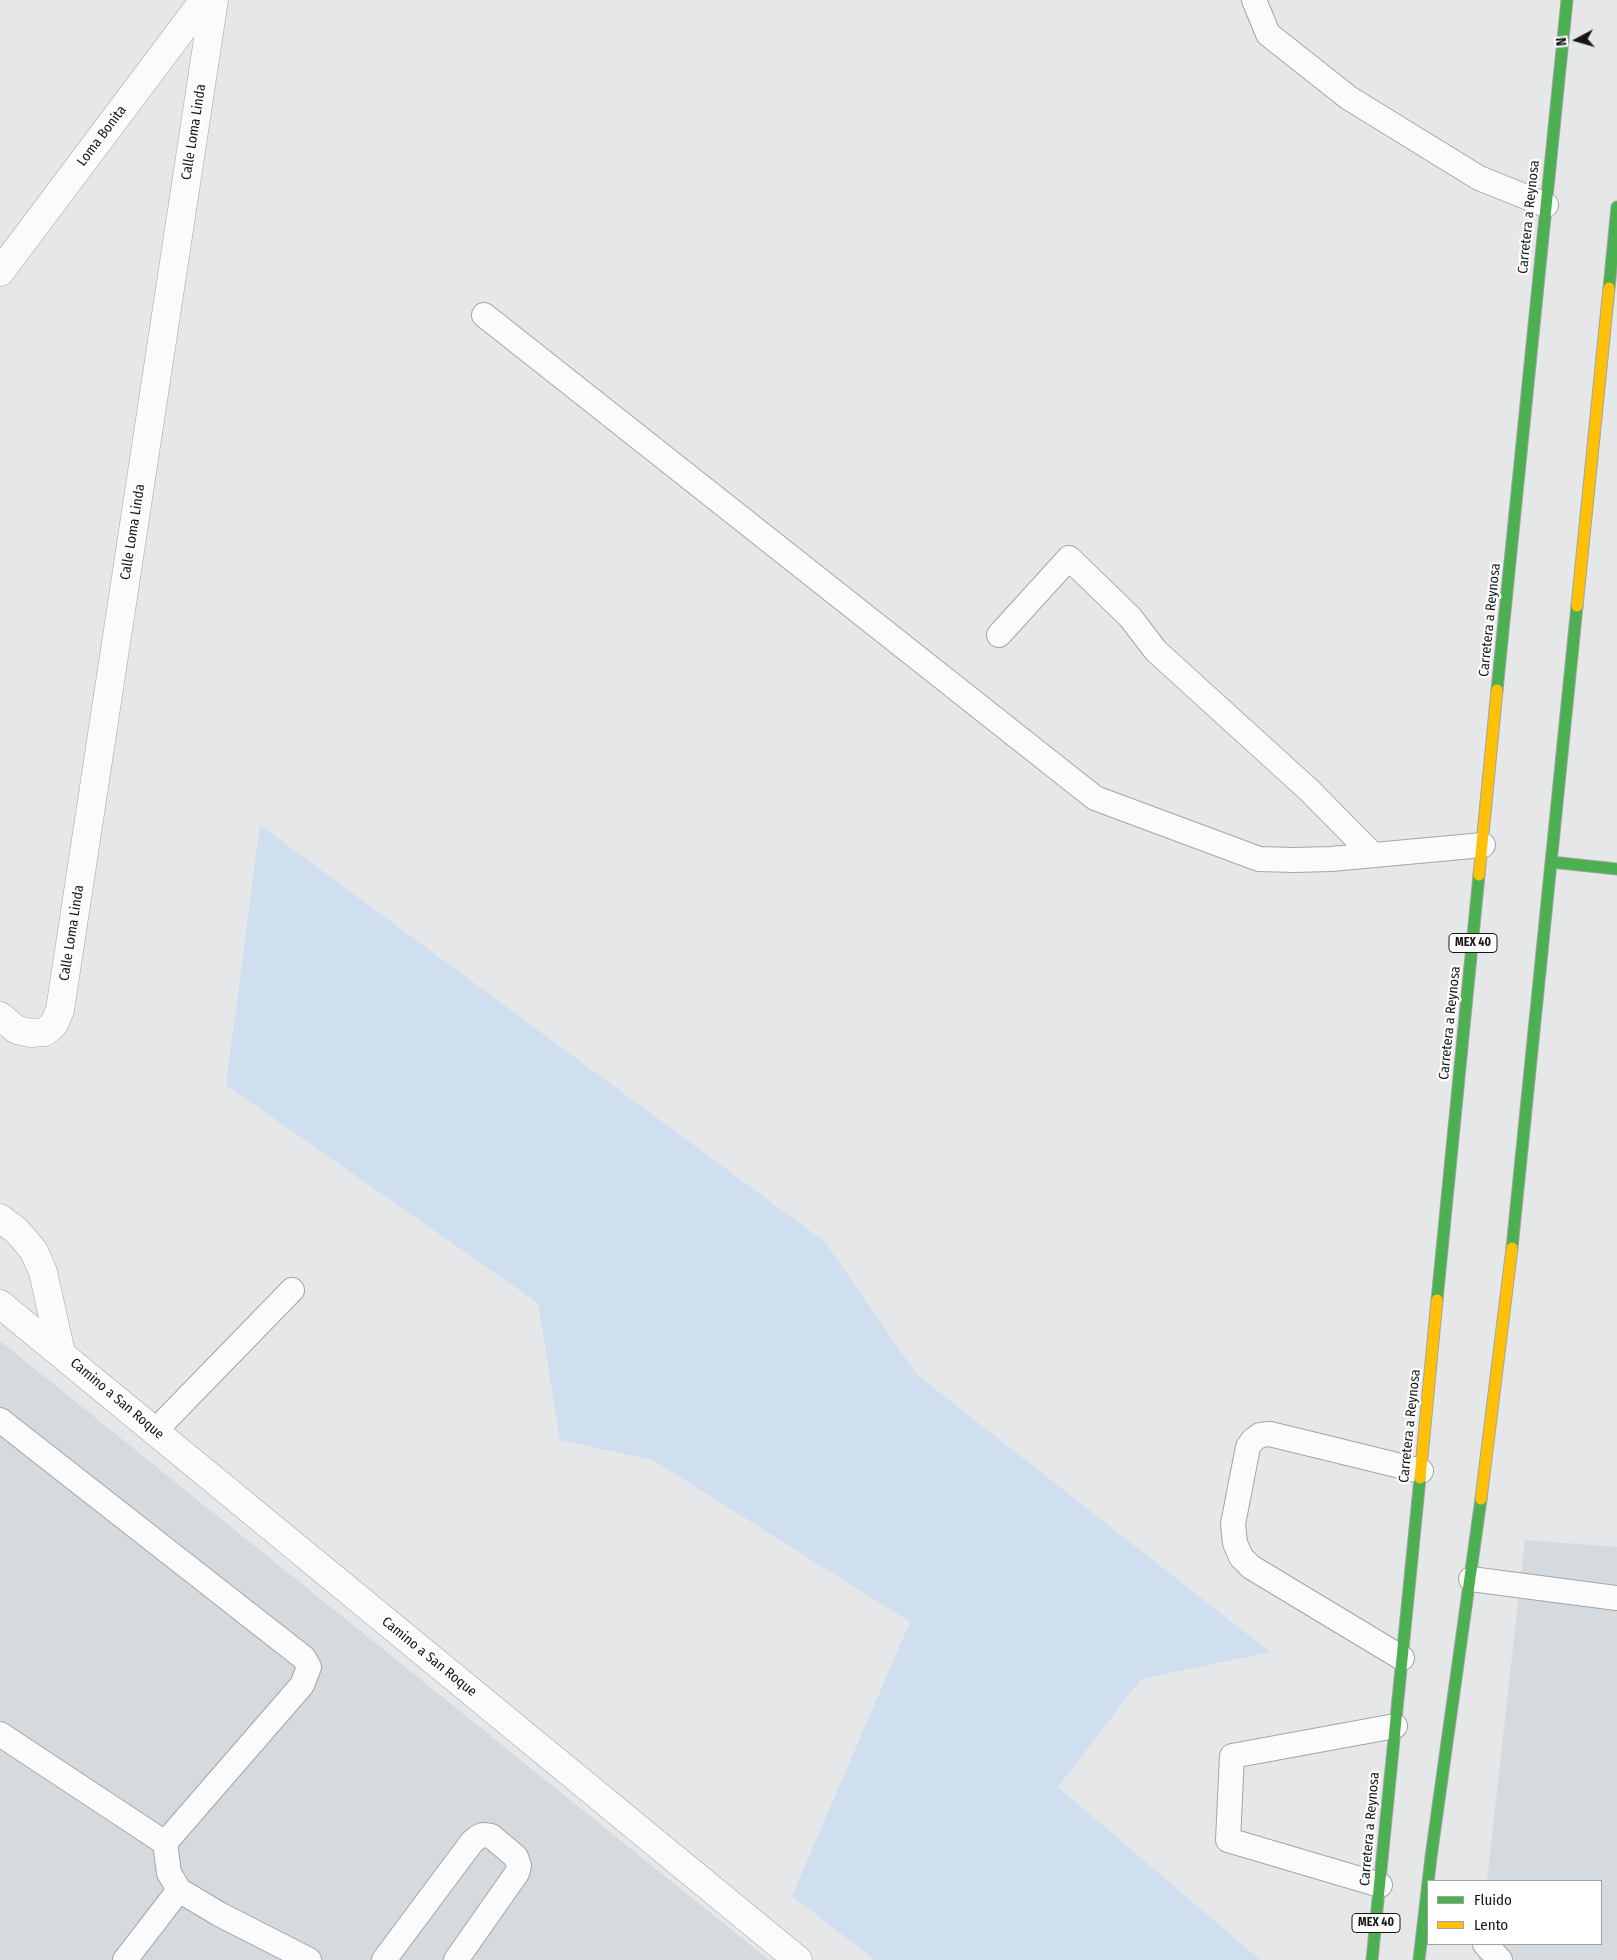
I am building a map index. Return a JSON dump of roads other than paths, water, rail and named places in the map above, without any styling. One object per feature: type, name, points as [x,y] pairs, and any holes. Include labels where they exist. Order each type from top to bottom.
[{"type":"main road","name":"Carretera a Reynosa","points":[[1372,1960],[1568,0]]},
{"type":"main road","points":[[1428,1880],[1471,1579],[1516,1213],[1551,862],[1612,295],[1617,207]]},
{"type":"main road","points":[[1551,862],[1617,869]]},
{"type":"main road","points":[[1419,1960],[1427,1891]]},
{"type":"street","name":"Loma Bonita","points":[[0,272],[204,0]]},
{"type":"street","name":"Calle Loma Linda","points":[[8,1023],[32,1033],[45,1032],[54,1024],[60,1010],[214,0]]},
{"type":"street","points":[[0,1218],[17,1232],[34,1251],[43,1272],[61,1353]]},
{"type":"street","name":"Camino a San Roque","points":[[0,1304],[798,1960]]},
{"type":"lane","points":[[1254,0],[1268,34],[1349,98],[1479,178],[1546,205]]},
{"type":"lane","points":[[484,315],[1095,798],[1260,859],[1294,860],[1483,845]]},
{"type":"lane","points":[[999,635],[1069,558],[1130,617],[1156,651],[1310,791],[1373,855]]},
{"type":"lane","points":[[155,1431],[292,1290]]},
{"type":"lane","points":[[0,1420],[304,1658],[309,1668],[302,1685],[165,1843],[169,1873],[179,1890],[219,1914],[309,1960]]},
{"type":"lane","points":[[1402,1658],[1251,1567],[1241,1557],[1235,1544],[1233,1524],[1248,1447],[1260,1435],[1270,1434],[1421,1471]]},
{"type":"lane","points":[[1471,1579],[1617,1598]]},
{"type":"lane","points":[[1380,1885],[1228,1840],[1232,1756],[1395,1726]]},
{"type":"lane","points":[[0,1734],[165,1843]]},
{"type":"lane","points":[[384,1960],[472,1842],[478,1837],[490,1836],[516,1857],[519,1866],[518,1873],[456,1960]]},
{"type":"lane","points":[[1431,1857],[1444,1880]]},
{"type":"lane","points":[[126,1960],[179,1890]]},
{"type":"lane","points":[[1486,1945],[1500,1960]]}]
